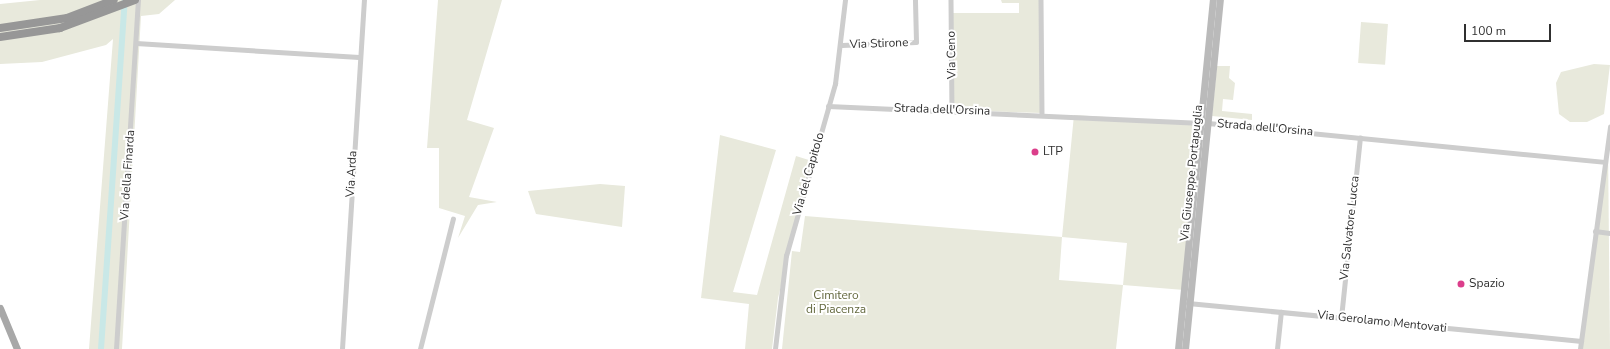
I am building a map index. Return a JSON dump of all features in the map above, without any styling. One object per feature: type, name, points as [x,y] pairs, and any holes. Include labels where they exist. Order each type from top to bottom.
[{"type":"highway","points":[[0,28],[67,18],[114,0]]},
{"type":"highway","points":[[0,37],[60,28],[135,0]]},
{"type":"main road","name":"Via Giuseppe Portapuglia","points":[[1178,349],[1186,302],[1204,123],[1213,0]]},
{"type":"main road","name":"Via Giuseppe Portapuglia","points":[[1204,123],[1220,0]]},
{"type":"main road","name":"Via Giuseppe Portapuglia","points":[[1185,349],[1186,302]]},
{"type":"main road","points":[[0,308],[17,349]]},
{"type":"street","name":"Via della Finarda","points":[[116,349],[138,0]]},
{"type":"street","name":"Via Arda","points":[[342,349],[359,57],[364,0]]},
{"type":"street","name":"Via del Capitolo","points":[[775,349],[786,256],[828,106],[842,45],[845,0]]},
{"type":"street","name":"Via Stirone","points":[[842,45],[916,42],[915,0]]},
{"type":"street","name":"Via Ceno","points":[[951,0],[952,110]]},
{"type":"street","points":[[1042,0],[1042,113]]},
{"type":"street","points":[[136,43],[359,57]]},
{"type":"street","name":"Strada dell'Orsina","points":[[828,106],[1042,113],[1204,123],[1604,162]]},
{"type":"street","points":[[1580,349],[1604,162],[1610,127]]},
{"type":"street","name":"Via Salvatore Lucca","points":[[1340,318],[1360,138]]},
{"type":"street","points":[[420,349],[453,219]]},
{"type":"street","points":[[1595,230],[1610,233]]},
{"type":"street","name":"Via Gerolamo Mentovati","points":[[1186,302],[1581,341]]},
{"type":"street","points":[[1277,349],[1281,312]]},
{"type":"green space","points":[[40,0],[175,0],[159,14],[141,16],[122,349],[89,349],[113,39],[106,45],[42,62],[0,64],[0,4]]},
{"type":"green space","points":[[438,0],[502,0],[467,120],[494,128],[469,197],[497,202],[478,205],[458,238],[465,216],[439,208],[439,148],[427,148]]},
{"type":"green space","points":[[1001,0],[1041,0],[1042,113],[952,110],[953,13],[1019,13],[1019,3],[1002,3]]},
{"type":"green space","points":[[1361,22],[1388,24],[1385,65],[1358,63]]},
{"type":"green space","points":[[1594,64],[1610,65],[1604,114],[1587,122],[1570,122],[1559,114],[1556,83],[1561,72]]},
{"type":"green space","points":[[1217,66],[1230,66],[1229,78],[1235,83],[1233,100],[1223,99],[1222,111],[1252,114],[1252,120],[1212,116]]},
{"type":"green space","points":[[1074,115],[1200,123],[1184,290],[1123,285],[1127,243],[1062,237]]},
{"type":"green space","points":[[720,135],[776,150],[733,292],[757,295],[796,156],[812,161],[778,298],[772,349],[745,349],[749,304],[701,298]]},
{"type":"green space","points":[[1608,144],[1610,349],[1580,349]]},
{"type":"green space","points":[[600,184],[625,186],[622,227],[536,214],[528,191]]},
{"type":"green space","name":"Cimitero di Piacenza","points":[[805,216],[1062,237],[1059,280],[1123,285],[1116,349],[782,349],[792,251],[800,252]]},
{"type":"waterway","points":[[101,349],[125,1]]},
{"type":"place","name":"LTP","points":[[1035,152]]},
{"type":"place","name":"Spazio","points":[[1461,284]]}]
